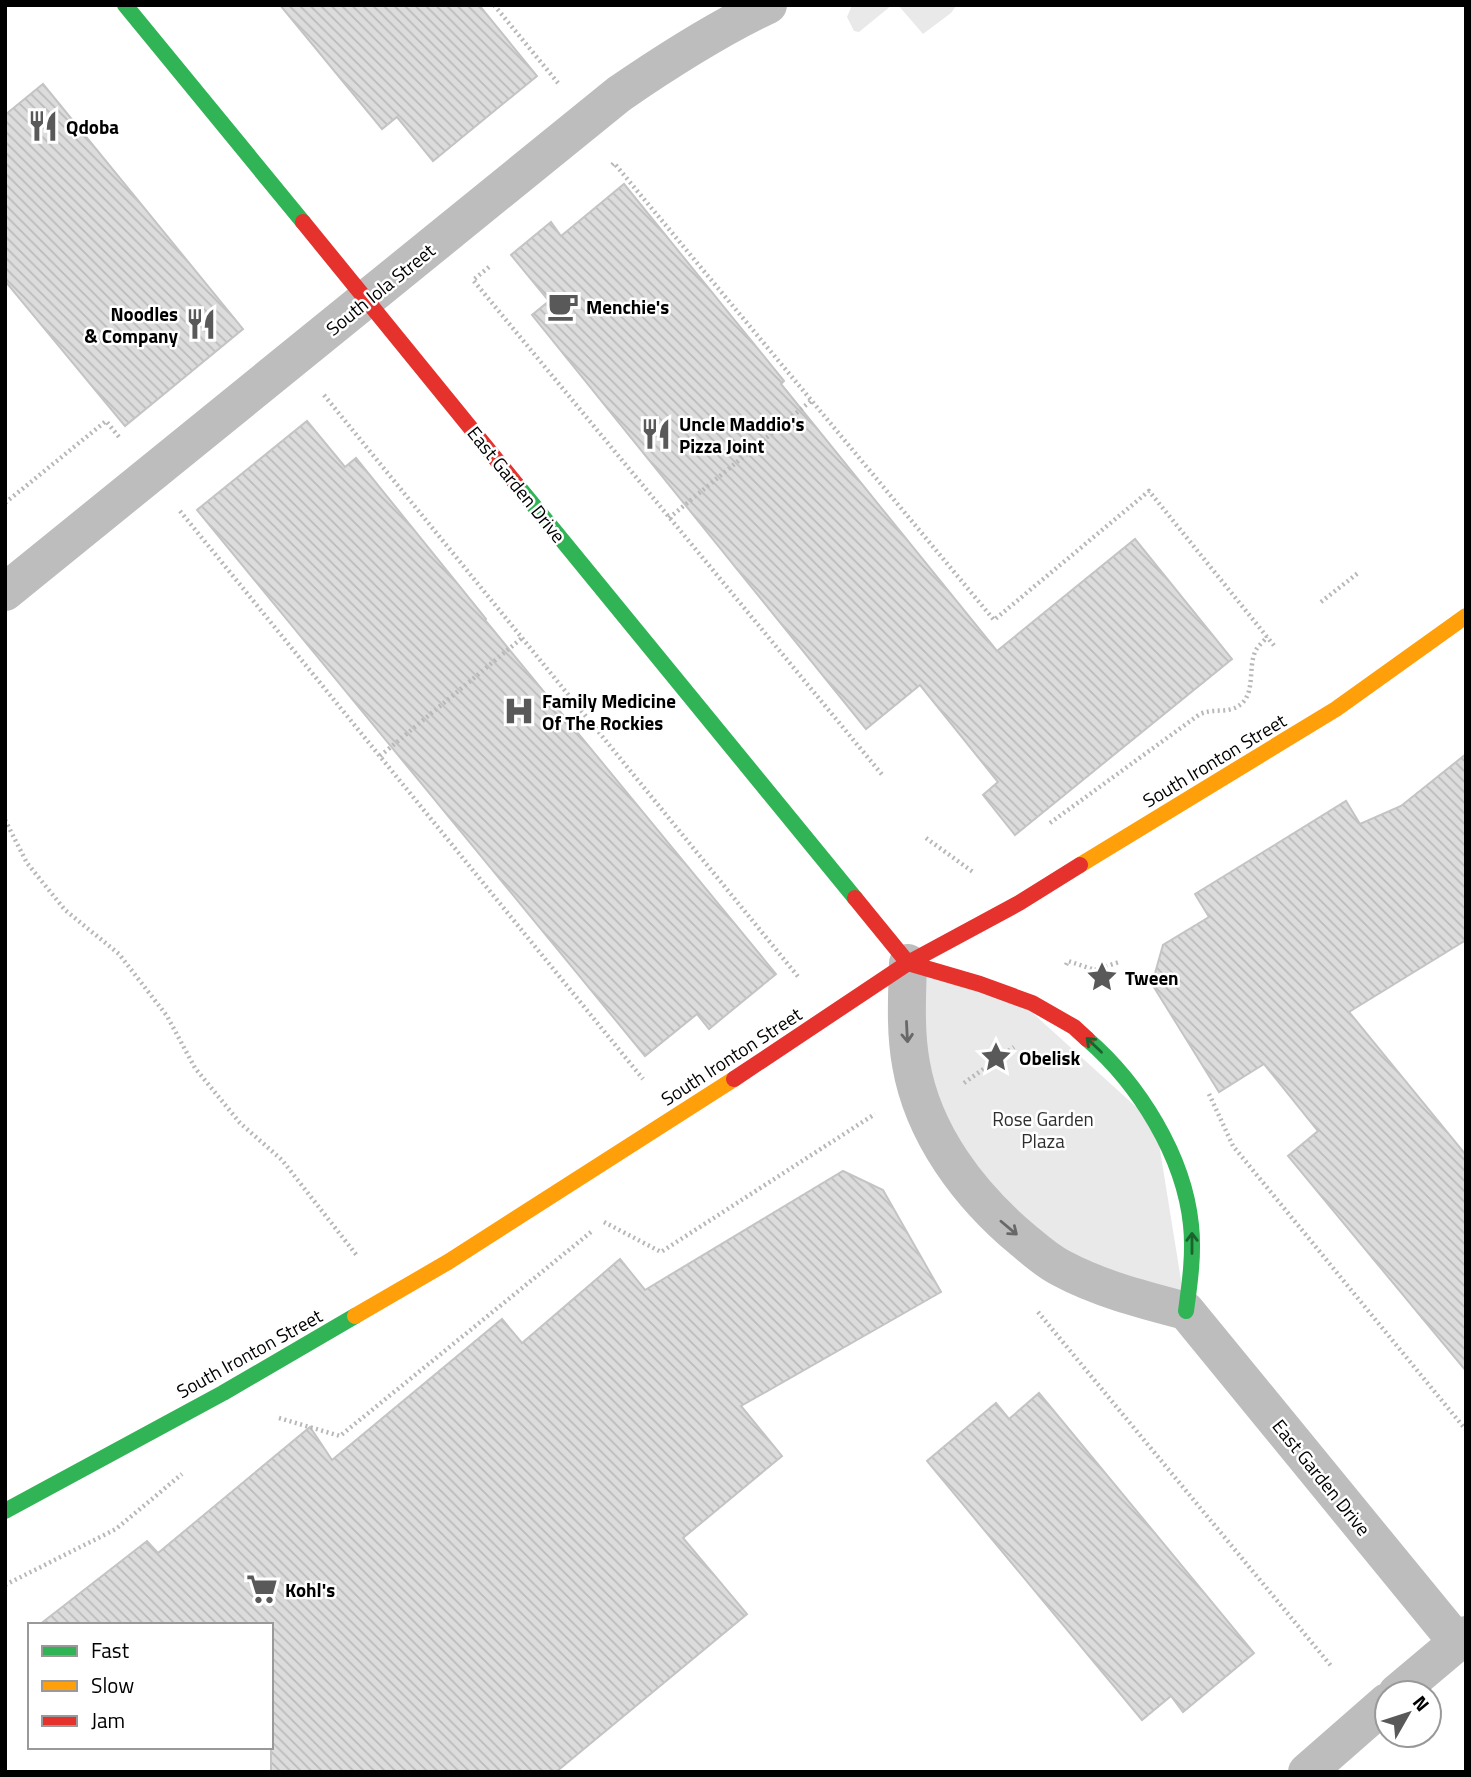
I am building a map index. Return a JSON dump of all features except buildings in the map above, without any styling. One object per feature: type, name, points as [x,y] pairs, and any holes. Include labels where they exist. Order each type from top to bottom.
[{"type":"street","name":"East Garden Drive","points":[[125,5],[908,963]]},
{"type":"street","name":"South Iola Street","points":[[5,592],[619,94],[711,34],[768,5]]},
{"type":"street","name":"South Ironton Street","points":[[5,1511],[212,1399],[372,1308],[675,1118],[908,963],[1019,903],[1336,709],[1466,616]]},
{"type":"street","points":[[908,963],[980,984],[1048,1011],[1079,1031],[1107,1057],[1156,1125],[1184,1184],[1192,1229],[1186,1311],[1135,1297],[1059,1267],[1000,1220],[975,1194],[944,1151],[916,1089],[907,1037],[908,963]]},
{"type":"street","name":"East Garden Drive","points":[[1186,1311],[1461,1639]]},
{"type":"street","points":[[1414,1679],[1461,1639]]},
{"type":"street","points":[[1307,1772],[1373,1714]]},
{"type":"path","points":[[494,5],[559,84]]},
{"type":"path","points":[[604,171],[614,163],[994,620],[1149,491],[1276,648]]},
{"type":"path","points":[[494,263],[473,280],[884,778]]},
{"type":"path","points":[[323,394],[802,983]]},
{"type":"path","points":[[669,518],[813,400]]},
{"type":"path","points":[[5,503],[106,421],[675,1118]]},
{"type":"path","points":[[1321,602],[1358,573]]},
{"type":"path","points":[[1044,827],[1200,714],[1210,709],[1232,709],[1245,700],[1251,688],[1252,664],[1256,650],[1267,637]]},
{"type":"path","points":[[380,756],[522,638]]},
{"type":"path","points":[[5,820],[27,863],[65,911],[119,954],[167,1016],[195,1068],[240,1123],[282,1160],[358,1257]]},
{"type":"path","points":[[926,838],[974,873],[984,869]]},
{"type":"path","points":[[1209,1094],[1233,1146],[1466,1430]]},
{"type":"path","points":[[270,1415],[340,1436],[604,1221],[662,1252],[878,1112]]},
{"type":"path","points":[[1037,1311],[1332,1667]]},
{"type":"path","points":[[5,1585],[116,1529],[186,1470]]},
{"type":"green space","points":[[852,5],[892,5],[859,32],[854,31],[847,17]]},
{"type":"green space","points":[[898,5],[956,6],[951,13],[923,34]]},
{"type":"green space","name":"Rose Garden Plaza","points":[[908,963],[1014,996],[1156,1125],[1186,1311],[1088,1281],[944,1151]]},
{"type":"traffic: fast","points":[[125,5],[303,222]]},
{"type":"traffic: fast","points":[[517,485],[855,898]]},
{"type":"traffic: fast","points":[[1087,1039],[1141,1099],[1169,1148],[1179,1173],[1187,1199],[1192,1236],[1186,1311]]},
{"type":"traffic: fast","points":[[5,1511],[223,1393],[355,1316]]},
{"type":"traffic: slow","points":[[1080,865],[1336,709],[1466,616]]},
{"type":"traffic: slow","points":[[355,1316],[448,1262],[734,1079]]},
{"type":"traffic: jam","points":[[303,222],[517,485]]},
{"type":"traffic: jam","points":[[734,1079],[908,963],[1019,903],[1080,865]]},
{"type":"traffic: jam","points":[[855,898],[908,963],[980,984],[1032,1003],[1074,1027],[1087,1039]]},
{"type":"place","name":"Qdoba","points":[[43,126]]},
{"type":"place","name":"Menchie's","points":[[563,306]]},
{"type":"place","name":"Noodles & Company","points":[[201,324]]},
{"type":"place","name":"Uncle Maddio's Pizza Joint","points":[[656,434]]},
{"type":"place","name":"Family Medicine Of The Rockies","points":[[519,711]]},
{"type":"place","name":"Tween","points":[[1102,977]]},
{"type":"place","name":"Obelisk","points":[[996,1057]]},
{"type":"place","name":"Kohl's","points":[[262,1589]]}]
